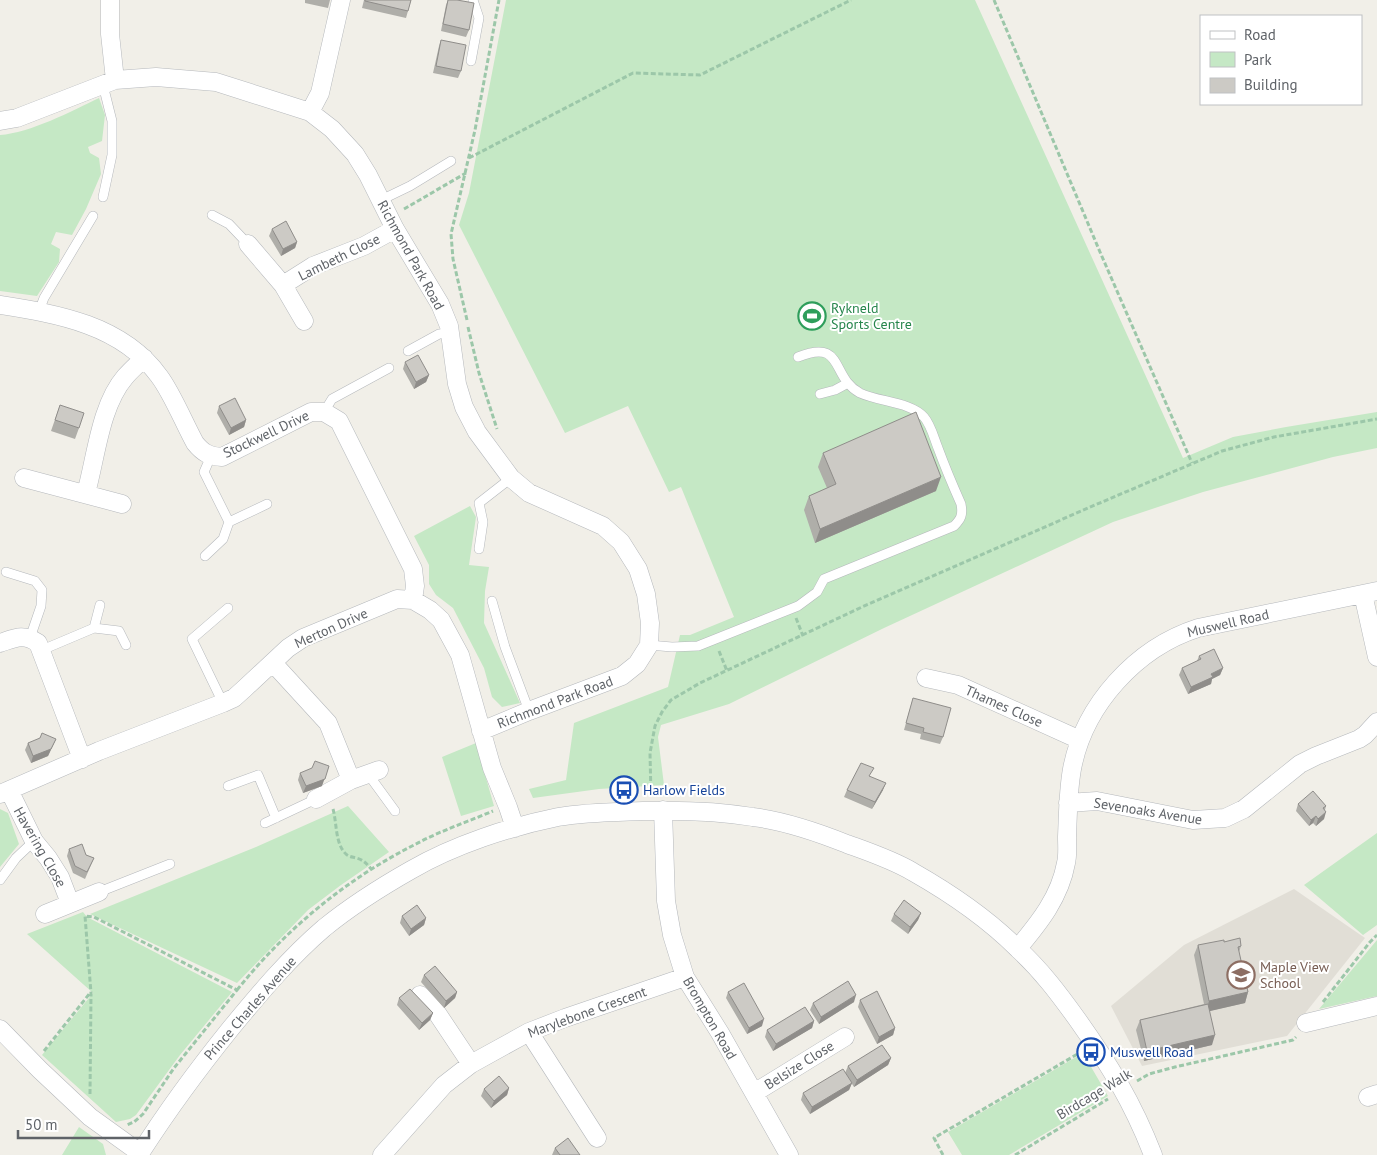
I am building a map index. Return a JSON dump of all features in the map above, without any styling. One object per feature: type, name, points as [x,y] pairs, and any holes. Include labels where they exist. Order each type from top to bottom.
[{"type":"street","points":[[109,83],[110,0]]},
{"type":"street","points":[[310,112],[320,93],[341,0]]},
{"type":"street","name":"Richmond Park Road","points":[[0,121],[16,118],[109,83],[156,77],[216,82],[310,112],[332,129],[355,154],[392,223],[440,304],[450,332],[457,384],[464,407],[477,432],[510,478],[529,493],[603,526],[621,542],[638,569],[646,594],[650,624],[649,645],[637,664],[622,676],[481,731]]},
{"type":"street","name":"Lambeth Close","points":[[283,285],[312,266],[364,246],[392,223]]},
{"type":"street","name":"Lambeth Close","points":[[248,244],[283,285],[304,322]]},
{"type":"street","name":"Stockwell Drive","points":[[0,305],[39,311],[116,336],[144,358],[160,377],[195,443],[202,451],[211,456],[222,457],[310,412],[324,412],[339,421],[413,569],[415,586],[413,600]]},
{"type":"street","points":[[86,493],[92,473],[97,442],[113,396],[124,378],[144,358]]},
{"type":"street","points":[[24,478],[122,504]]},
{"type":"street","points":[[1370,593],[1377,657]]},
{"type":"street","name":"Muswell Road","points":[[1018,948],[1037,927],[1056,897],[1061,883],[1067,862],[1068,802],[1072,769],[1080,740],[1091,716],[1111,689],[1142,657],[1172,638],[1208,625],[1370,593]]},
{"type":"street","name":"Merton Drive","points":[[5,792],[82,758],[234,698],[288,648],[303,638],[397,600],[413,600]]},
{"type":"street","points":[[413,600],[430,610],[440,620],[453,642],[466,674],[492,768],[515,828]]},
{"type":"street","points":[[0,643],[20,636],[36,644],[82,758]]},
{"type":"street","points":[[273,663],[328,723],[351,780]]},
{"type":"street","name":"Thames Close","points":[[926,678],[958,685],[1080,740]]},
{"type":"street","name":"Sevenoaks Avenue","points":[[1068,802],[1097,801],[1193,820],[1225,818],[1244,810],[1300,764],[1359,739],[1377,722]]},
{"type":"street","points":[[322,796],[351,780],[373,772]]},
{"type":"street","name":"Havering Close","points":[[5,792],[34,842],[48,858],[60,877],[70,903]]},
{"type":"street","name":"Prince Charles Avenue","points":[[139,1154],[182,1091],[257,996],[292,958],[356,904],[414,868],[483,839],[515,828],[568,816],[602,812],[657,810],[719,812],[757,817],[796,826],[874,854],[911,870],[934,885],[998,930],[1040,970],[1095,1044],[1135,1111],[1153,1155]]},
{"type":"street","name":"Brompton Road","points":[[657,810],[666,901],[672,935],[685,977],[720,1033],[788,1155]]},
{"type":"street","name":"Havering Close","points":[[45,914],[99,892]]},
{"type":"street","name":"Marylebone Crescent","points":[[382,1155],[444,1085],[471,1064],[529,1032],[685,977]]},
{"type":"street","points":[[420,995],[437,1013],[471,1064]]},
{"type":"street","points":[[1306,1023],[1377,1006]]},
{"type":"street","points":[[0,1029],[90,1117],[139,1154]]},
{"type":"street","points":[[529,1032],[597,1138]]},
{"type":"street","name":"Belsize Close","points":[[754,1093],[845,1036]]},
{"type":"lane","points":[[471,61],[479,18],[473,0]]},
{"type":"lane","points":[[103,197],[112,155],[109,83]]},
{"type":"lane","points":[[381,200],[410,186],[451,160]]},
{"type":"lane","name":"Lambeth Close","points":[[212,215],[229,224],[248,244]]},
{"type":"lane","points":[[39,311],[44,298],[93,216]]},
{"type":"lane","points":[[408,351],[439,334],[450,332]]},
{"type":"lane","points":[[649,645],[672,647],[698,646],[798,606],[817,592],[824,579],[954,526],[961,520],[961,504],[931,428],[924,416],[914,409],[860,392],[848,383],[830,355],[821,351],[810,352],[798,357]]},
{"type":"lane","points":[[324,412],[332,399],[389,368]]},
{"type":"lane","points":[[820,394],[835,390],[848,383]]},
{"type":"lane","points":[[211,456],[204,472],[230,522]]},
{"type":"lane","points":[[479,549],[482,522],[479,504],[510,478]]},
{"type":"lane","points":[[205,556],[223,539],[230,522],[267,504]]},
{"type":"lane","points":[[6,572],[34,581],[42,590],[36,644],[94,628],[119,632],[126,646]]},
{"type":"lane","points":[[492,601],[505,647],[529,711]]},
{"type":"lane","points":[[94,628],[100,605]]},
{"type":"lane","points":[[223,703],[192,638],[228,608]]},
{"type":"lane","points":[[373,772],[395,811]]},
{"type":"lane","points":[[228,786],[258,775],[276,818]]},
{"type":"lane","points":[[264,823],[322,796]]},
{"type":"lane","points":[[0,880],[16,858],[34,842]]},
{"type":"lane","name":"Havering Close","points":[[99,892],[170,864]]},
{"type":"path","points":[[499,0],[466,173],[451,234],[454,259],[478,374],[499,434]]},
{"type":"path","points":[[469,158],[633,72],[700,75],[851,0]]},
{"type":"path","points":[[994,0],[1100,252],[1192,463]]},
{"type":"path","points":[[392,223],[466,173]]},
{"type":"path","points":[[657,810],[650,753],[656,726],[662,712],[671,700],[727,671],[862,607],[1222,451],[1274,438],[1377,419]]},
{"type":"path","points":[[714,639],[727,671]]},
{"type":"path","points":[[322,796],[336,821],[338,841],[342,849],[347,856],[364,861],[372,870]]},
{"type":"path","points":[[90,1117],[91,993],[86,916],[94,917],[237,990],[174,1068],[143,1114],[134,1122],[111,1132]]},
{"type":"path","name":"Birdcage Walk","points":[[1015,1155],[1149,1074],[1206,1059],[1294,1040],[1348,969],[1377,935]]},
{"type":"path","points":[[34,1064],[91,993]]},
{"type":"path","points":[[943,1155],[934,1138],[1095,1044]]},
{"type":"shaded area","name":"Maple View School","points":[[1294,889],[1365,938],[1287,1036],[1142,1066],[1111,1006],[1184,945]]},
{"type":"green space","name":"Rykneld Sports Centre","points":[[506,0],[975,0],[1183,458],[1233,437],[1377,412],[1377,448],[1333,457],[1203,492],[1113,522],[884,628],[729,704],[661,725],[658,737],[664,785],[599,789],[533,798],[529,789],[566,780],[574,723],[668,687],[680,635],[690,635],[734,617],[681,487],[669,492],[628,406],[565,433],[459,225],[469,193]]},
{"type":"green space","points":[[99,98],[105,115],[102,141],[88,147],[90,153],[99,158],[101,174],[72,235],[56,232],[51,244],[60,249],[59,262],[37,296],[0,291],[0,135],[37,126]]},
{"type":"green space","points":[[470,506],[476,517],[469,565],[489,567],[485,591],[484,623],[520,703],[502,707],[492,697],[484,668],[453,608],[436,595],[429,584],[429,565],[414,536]]},
{"type":"green space","points":[[476,743],[494,806],[461,816],[442,757]]},
{"type":"green space","points":[[348,806],[389,852],[308,910],[237,983],[90,914],[256,847]]},
{"type":"green space","points":[[0,809],[8,813],[19,844],[0,867]]},
{"type":"green space","points":[[1377,833],[1377,925],[1363,935],[1304,885]]},
{"type":"green space","points":[[83,912],[87,917],[232,992],[180,1055],[136,1115],[130,1119],[116,1122],[42,1055],[93,993],[27,934]]},
{"type":"green space","points":[[1377,940],[1377,996],[1319,1009]]},
{"type":"green space","points":[[1083,1053],[1108,1096],[1009,1155],[962,1155],[948,1132]]},
{"type":"green space","points":[[79,1127],[103,1144],[106,1155],[62,1155]]},
{"type":"building","points":[[365,0],[411,0],[408,11]]},
{"type":"building","points":[[448,0],[474,3],[469,30],[443,24]]},
{"type":"building","points":[[441,40],[466,45],[461,71],[436,66]]},
{"type":"building","points":[[286,221],[297,242],[283,249],[272,229]]},
{"type":"building","points":[[418,355],[429,375],[416,382],[405,362]]},
{"type":"building","points":[[235,398],[246,420],[231,428],[219,406]]},
{"type":"building","points":[[60,405],[84,413],[79,428],[55,420]]},
{"type":"building","points":[[916,412],[941,477],[820,529],[809,496],[836,484],[823,453]]},
{"type":"building","points":[[1214,649],[1223,668],[1211,674],[1213,677],[1191,687],[1182,668],[1201,659],[1199,656]]},
{"type":"building","points":[[913,698],[951,708],[943,737],[923,732],[924,728],[906,723]]},
{"type":"building","points":[[42,733],[56,739],[51,749],[33,756],[28,743],[40,738]]},
{"type":"building","points":[[315,761],[329,766],[325,779],[306,786],[300,773],[312,768]]},
{"type":"building","points":[[861,763],[874,768],[869,776],[886,783],[875,802],[847,790]]},
{"type":"building","points":[[1313,791],[1326,806],[1323,808],[1326,812],[1318,819],[1316,816],[1311,820],[1298,804]]},
{"type":"building","points":[[82,844],[86,855],[94,858],[87,872],[75,866],[69,849]]},
{"type":"building","points":[[904,900],[921,913],[910,927],[894,914]]},
{"type":"building","points":[[417,905],[426,918],[411,929],[402,916]]},
{"type":"building","points":[[1240,938],[1241,946],[1238,947],[1248,992],[1209,1001],[1198,945]]},
{"type":"building","points":[[435,966],[457,992],[446,1001],[424,975]]},
{"type":"building","points":[[848,981],[856,995],[821,1017],[813,1003]]},
{"type":"building","points":[[744,983],[764,1019],[749,1028],[728,992]]},
{"type":"building","points":[[410,989],[433,1013],[422,1023],[399,998]]},
{"type":"building","points":[[877,991],[895,1028],[879,1037],[860,1000]]},
{"type":"building","points":[[1208,1004],[1215,1035],[1147,1051],[1140,1020]]},
{"type":"building","points":[[805,1007],[814,1021],[776,1044],[767,1030]]},
{"type":"building","points":[[882,1045],[891,1058],[857,1080],[848,1066]]},
{"type":"building","points":[[843,1069],[852,1083],[812,1107],[803,1093]]},
{"type":"building","points":[[499,1076],[509,1088],[494,1101],[484,1089]]},
{"type":"building","points":[[568,1138],[580,1155],[560,1155],[555,1148]]},
{"type":"place","name":"Rykneld Sports Centre","points":[[812,316]]},
{"type":"place","name":"Harlow Fields","points":[[624,790]]},
{"type":"place","name":"Maple View School","points":[[1241,975]]},
{"type":"place","name":"Muswell Road","points":[[1091,1052]]}]
